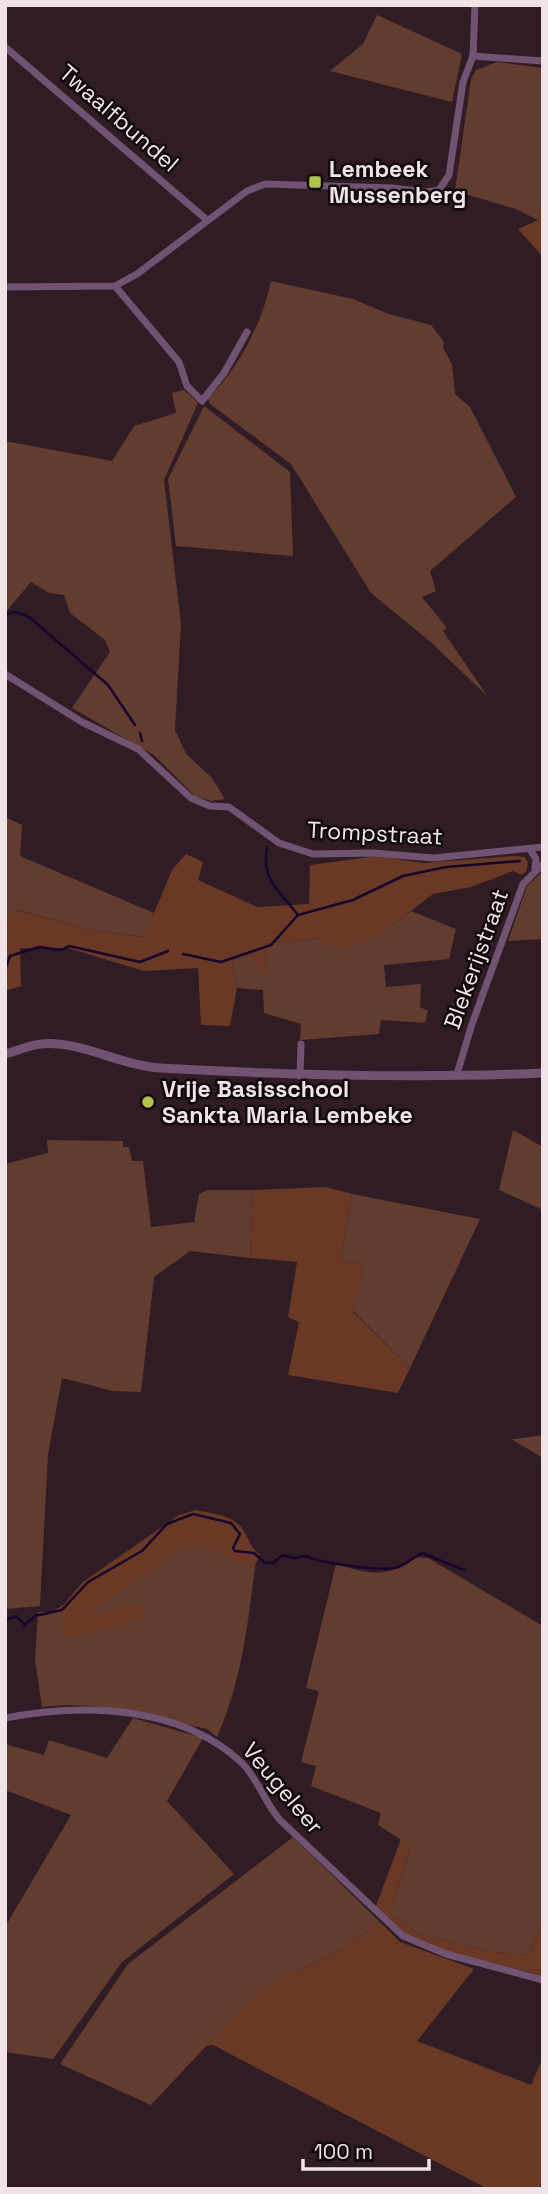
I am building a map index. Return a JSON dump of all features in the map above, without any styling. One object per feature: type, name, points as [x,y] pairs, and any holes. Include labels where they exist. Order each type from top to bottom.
[{"type":"street","points":[[5,287],[115,286],[137,274],[247,191],[265,184],[392,188],[425,192],[439,190],[449,175],[463,82],[473,55],[475,5]]},
{"type":"street","name":"Twaalfbundel","points":[[5,47],[207,220]]},
{"type":"street","points":[[473,55],[543,61]]},
{"type":"street","points":[[115,286],[179,362],[187,386],[202,401],[224,373],[247,332]]},
{"type":"street","name":"Trompstraat","points":[[5,674],[82,722],[138,749],[191,798],[210,806],[229,807],[279,843],[313,854],[372,853],[434,858],[531,851],[543,847]]},
{"type":"street","points":[[531,851],[536,859],[535,869]]},
{"type":"street","name":"Blekerijstraat","points":[[457,1074],[485,984],[523,884],[535,869],[543,864]]},
{"type":"street","points":[[5,1054],[49,1044],[157,1068],[229,1069],[300,1076],[543,1073]]},
{"type":"street","points":[[300,1076],[301,1044]]},
{"type":"street","name":"Veugeleer","points":[[5,1718],[51,1709],[116,1712],[179,1726],[207,1736],[244,1765],[268,1807],[280,1820],[403,1936],[446,1954],[543,1980]]},
{"type":"shaded area","points":[[377,15],[462,54],[452,102],[330,71],[363,44]]},
{"type":"shaded area","points":[[497,62],[543,68],[543,191],[538,220],[516,209],[455,191],[471,79],[476,70]]},
{"type":"shaded area","points":[[543,191],[543,257],[518,229],[538,220]]},
{"type":"shaded area","points":[[271,281],[353,299],[389,314],[431,325],[444,342],[443,348],[452,364],[455,394],[470,407],[516,497],[430,571],[436,591],[422,597],[447,628],[443,631],[488,697],[433,644],[371,593],[291,464],[210,404],[208,398],[229,374],[248,344],[262,312]]},
{"type":"shaded area","points":[[184,390],[198,403],[164,480],[181,624],[175,730],[186,754],[212,778],[225,799],[211,801],[195,796],[154,755],[72,708],[110,652],[105,640],[70,613],[64,595],[49,593],[31,582],[5,613],[5,441],[112,461],[134,426],[176,413],[172,393]]},
{"type":"shaded area","points":[[204,406],[290,472],[293,556],[176,546],[168,479]]},
{"type":"shaded area","points":[[5,817],[22,825],[20,856],[154,913],[145,937],[93,931],[18,910],[5,924]]},
{"type":"shaded area","points":[[186,854],[203,862],[198,880],[257,907],[309,904],[310,865],[378,856],[423,863],[512,856],[525,857],[528,863],[526,872],[521,875],[513,871],[471,887],[433,894],[385,931],[339,950],[320,938],[265,944],[268,973],[264,975],[249,955],[232,962],[237,988],[230,1026],[201,1025],[198,968],[144,971],[68,948],[20,948],[21,986],[5,991],[5,924],[17,910],[93,931],[144,937],[172,870]]},
{"type":"shaded area","points":[[543,871],[543,939],[508,941],[527,886]]},
{"type":"shaded area","points":[[411,911],[456,929],[449,959],[384,965],[386,987],[421,984],[420,1007],[428,1011],[425,1023],[381,1020],[379,1034],[300,1040],[301,1024],[264,1013],[263,990],[237,988],[232,962],[249,955],[268,973],[265,944],[385,931]]},
{"type":"shaded area","points":[[513,1130],[543,1147],[543,1210],[499,1190]]},
{"type":"shaded area","points":[[47,1140],[123,1141],[123,1147],[129,1147],[132,1161],[143,1161],[151,1227],[194,1222],[199,1194],[208,1190],[253,1190],[250,1258],[190,1251],[154,1277],[141,1392],[113,1391],[62,1378],[48,1454],[40,1606],[5,1609],[5,1164],[48,1153]]},
{"type":"shaded area","points":[[326,1187],[352,1194],[341,1259],[364,1266],[353,1312],[410,1368],[398,1393],[288,1375],[299,1322],[288,1317],[297,1262],[250,1258],[253,1190]]},
{"type":"shaded area","points":[[352,1194],[480,1219],[410,1368],[353,1311],[364,1266],[341,1259]]},
{"type":"shaded area","points":[[543,1435],[543,1458],[511,1439],[516,1439]]},
{"type":"shaded area","points":[[196,1510],[224,1516],[241,1527],[252,1547],[260,1555],[254,1568],[242,1566],[215,1549],[190,1543],[83,1617],[140,1604],[143,1619],[66,1639],[61,1608],[83,1582],[179,1515]]},
{"type":"shaded area","points":[[159,1533],[256,1558],[238,1672],[226,1716],[217,1737],[207,1729],[125,1711],[84,1706],[42,1707],[35,1660],[38,1612],[51,1612],[67,1603]]},
{"type":"shaded area","points":[[413,1557],[428,1558],[543,1626],[543,1923],[529,1955],[492,1952],[419,1934],[390,1914],[411,1846],[378,1825],[381,1813],[311,1786],[316,1766],[301,1762],[319,1691],[306,1688],[336,1564],[367,1572],[386,1572]]},
{"type":"shaded area","points":[[133,1718],[203,1738],[167,1801],[234,1874],[122,1962],[53,2059],[5,2052],[5,1927],[71,1815],[5,1790],[5,1744],[44,1755],[49,1740],[107,1758]]},
{"type":"shaded area","points":[[293,1837],[380,1922],[331,1956],[285,1976],[252,1997],[151,2105],[60,2064],[128,1964]]},
{"type":"shaded area","points":[[401,1839],[411,1846],[390,1914],[419,1934],[492,1952],[529,1955],[543,1923],[543,1976],[431,1947],[392,1923],[376,1906]]},
{"type":"shaded area","points":[[380,1922],[400,1942],[474,1969],[417,2041],[531,2085],[543,2058],[543,2179],[539,2189],[488,2189],[213,2045],[206,2046],[251,1997],[285,1976],[331,1956]]},
{"type":"waterway","points":[[5,614],[15,612],[28,616],[108,685],[135,725]]},
{"type":"waterway","points":[[140,733],[142,741]]},
{"type":"waterway","points":[[267,847],[269,877],[298,915]]},
{"type":"waterway","points":[[183,954],[221,962],[271,945],[298,915],[353,900],[403,876],[446,867],[520,861]]},
{"type":"waterway","points":[[5,970],[10,956],[39,947],[61,950],[69,946],[140,962],[168,951]]},
{"type":"waterway","points":[[5,1620],[16,1616],[25,1625],[35,1616],[62,1610],[88,1582],[142,1551],[167,1524],[193,1514],[231,1523],[240,1534],[233,1548],[235,1551],[254,1553],[265,1563],[273,1563],[283,1555],[293,1558],[307,1556],[366,1568],[391,1568],[401,1566],[422,1553],[464,1570]]},
{"type":"place","name":"Lembeek Mussenberg","points":[[315,182]]},
{"type":"place","name":"Vrije Basisschool Sankta Maria Lembeke","points":[[148,1102]]}]
